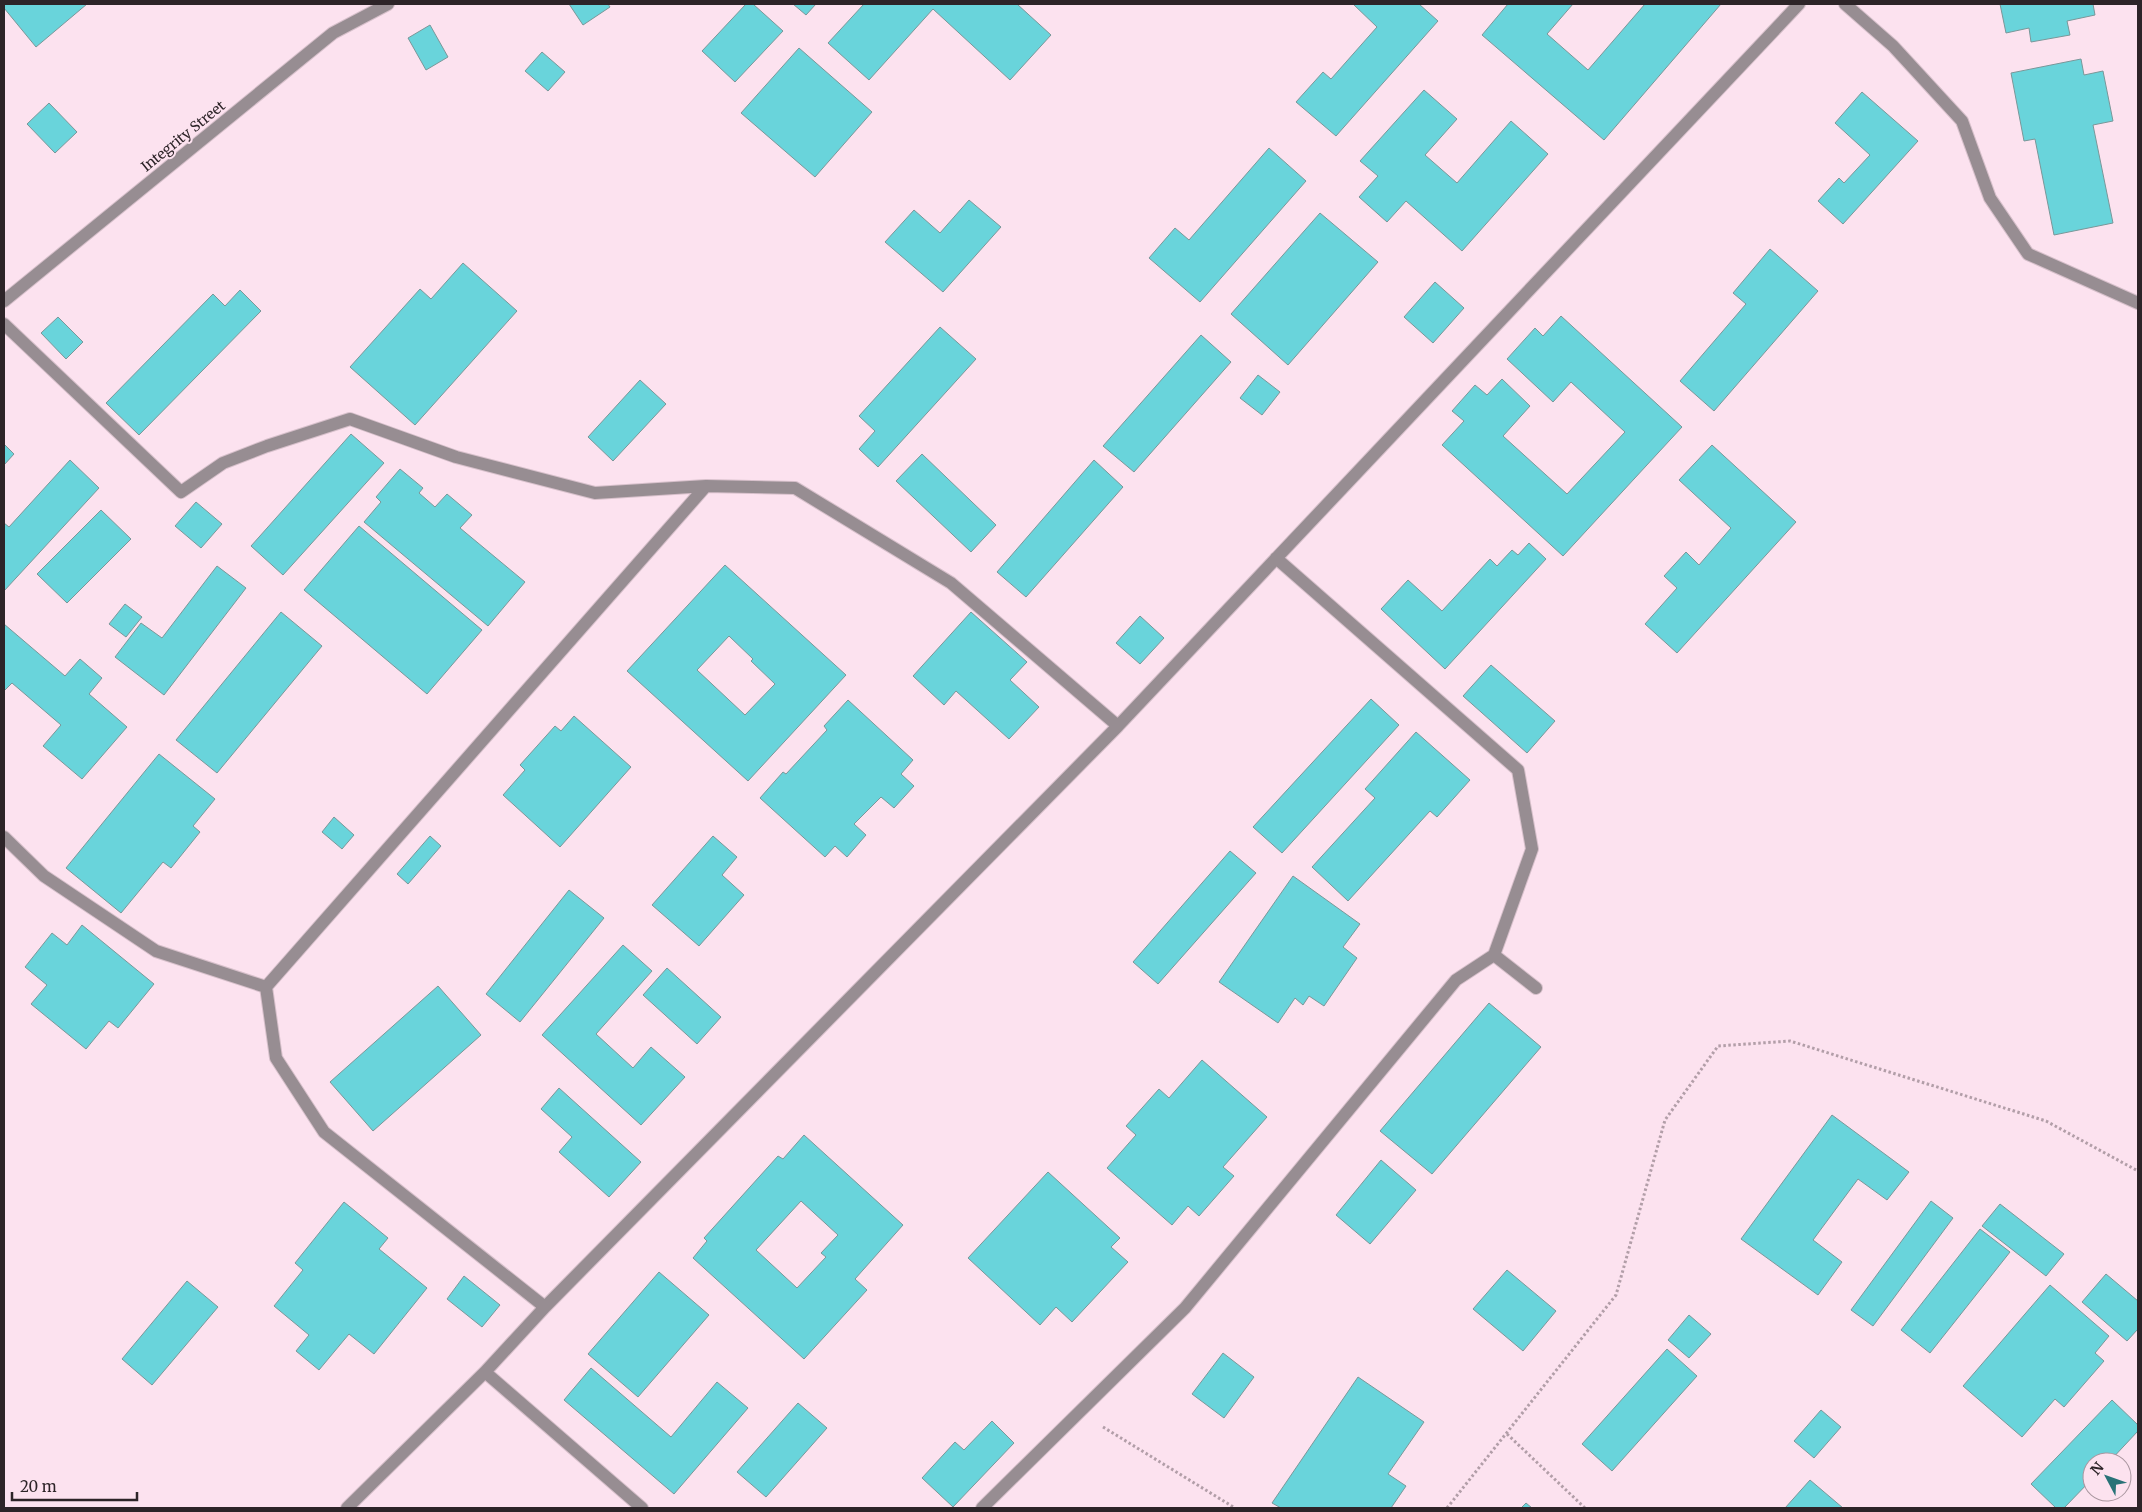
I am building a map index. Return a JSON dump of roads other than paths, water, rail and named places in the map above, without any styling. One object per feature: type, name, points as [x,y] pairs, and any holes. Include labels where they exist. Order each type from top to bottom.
[{"type":"street","name":"Integrity Street","points":[[4,301],[333,34],[388,4]]},
{"type":"street","points":[[347,1508],[485,1372],[545,1307],[1118,726],[1799,4]]},
{"type":"street","points":[[1845,4],[1893,46],[1962,121],[1990,198],[2028,254],[2138,304]]},
{"type":"street","points":[[4,324],[181,492],[223,464],[267,446],[350,419],[456,457],[595,492],[706,486],[795,488],[951,583],[1118,726]]},
{"type":"street","points":[[545,1307],[324,1132],[276,1058],[266,987],[706,486]]},
{"type":"street","points":[[982,1508],[1185,1308],[1456,980],[1494,955],[1532,849],[1518,770],[1276,558]]},
{"type":"street","points":[[4,837],[44,876],[156,951],[266,987]]},
{"type":"street","points":[[1494,955],[1536,988]]},
{"type":"street","points":[[485,1372],[642,1508]]}]
